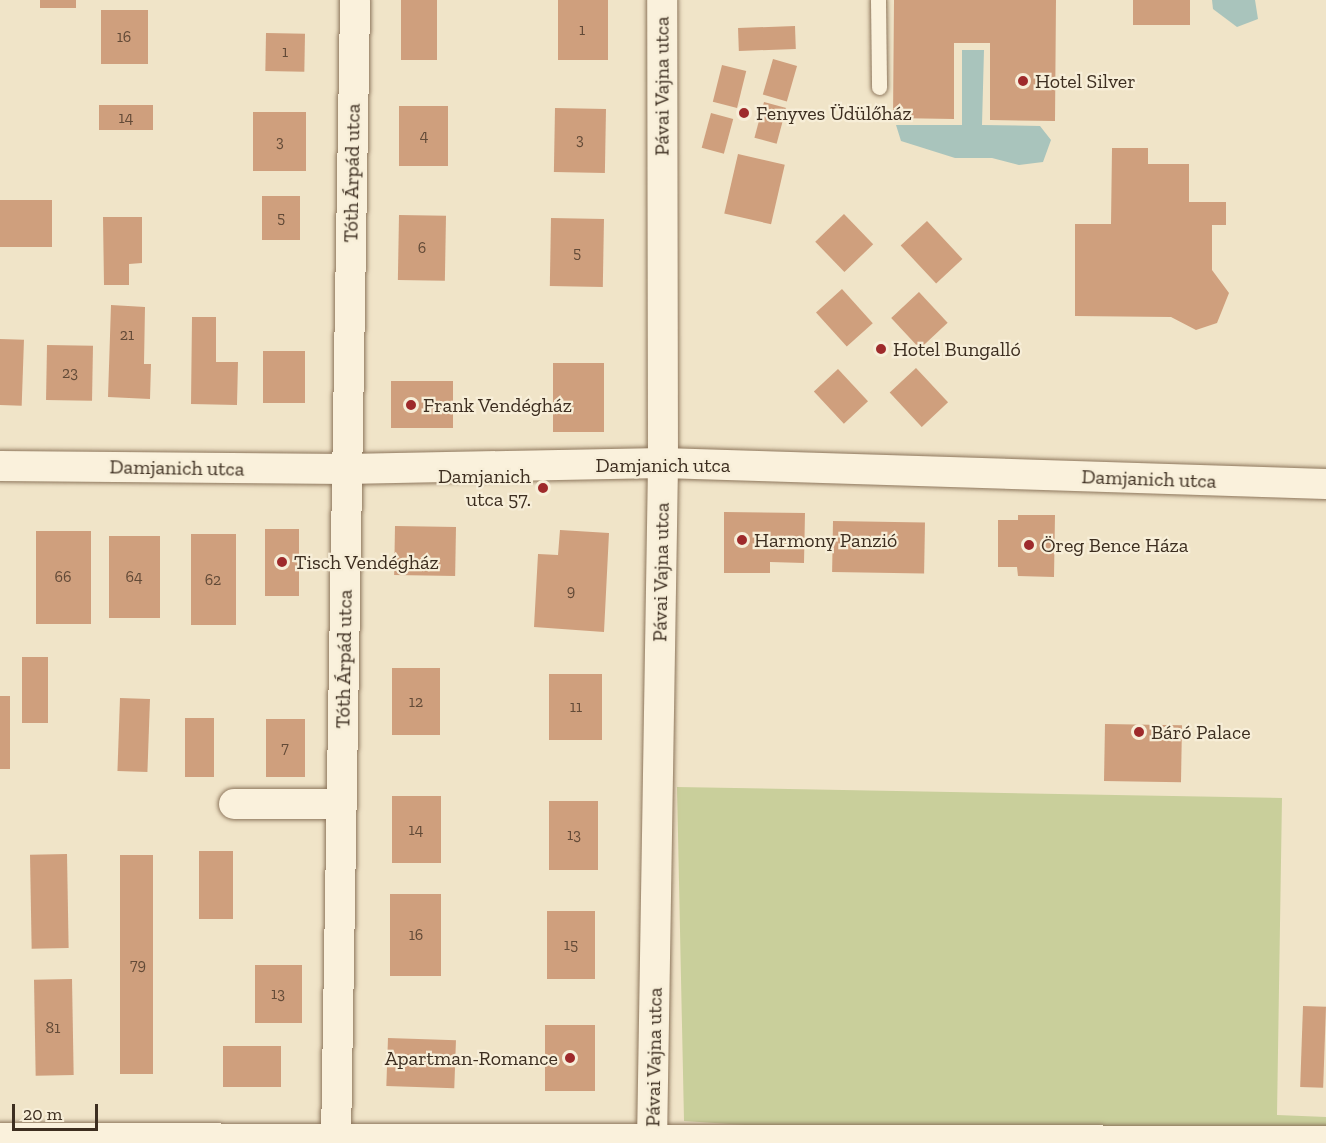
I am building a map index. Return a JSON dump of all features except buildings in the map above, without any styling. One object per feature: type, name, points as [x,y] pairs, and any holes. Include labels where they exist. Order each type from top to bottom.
[{"type":"street","name":"Tóth Árpád utca","points":[[336,1139],[355,0]]},
{"type":"street","name":"Pávai Vajna utca","points":[[652,1142],[663,463],[662,0]]},
{"type":"street","name":"Damjanich utca","points":[[0,466],[346,469],[663,463],[1326,484]]},
{"type":"street","points":[[234,804],[342,804]]},
{"type":"street","points":[[0,1138],[652,1142],[1326,1141]]},
{"type":"lane","points":[[878,0],[879,87]]},
{"type":"green space","points":[[677,787],[1282,798],[1277,1115],[1326,1117],[1326,1143],[956,1139],[684,1121]]},
{"type":"water","points":[[1212,0],[1255,0],[1258,19],[1237,27],[1213,9]]},
{"type":"water","points":[[962,50],[984,50],[982,125],[1040,126],[1051,140],[1043,162],[1019,165],[992,158],[955,158],[901,141],[896,125],[962,125]]},
{"type":"place","name":"Hotel Silver","points":[[1023,81]]},
{"type":"place","name":"Fenyves Üdülőház","points":[[744,113]]},
{"type":"place","name":"Hotel Bungalló","points":[[881,349]]},
{"type":"place","name":"Frank Vendégház","points":[[411,405]]},
{"type":"place","name":"Damjanich utca 57.","points":[[543,488]]},
{"type":"place","name":"Harmony Panzió","points":[[742,540]]},
{"type":"place","name":"Öreg Bence Háza","points":[[1029,545]]},
{"type":"place","name":"Tisch Vendégház","points":[[282,562]]},
{"type":"place","name":"Báró Palace","points":[[1139,732]]},
{"type":"place","name":"Apartman-Romance","points":[[570,1058]]}]
